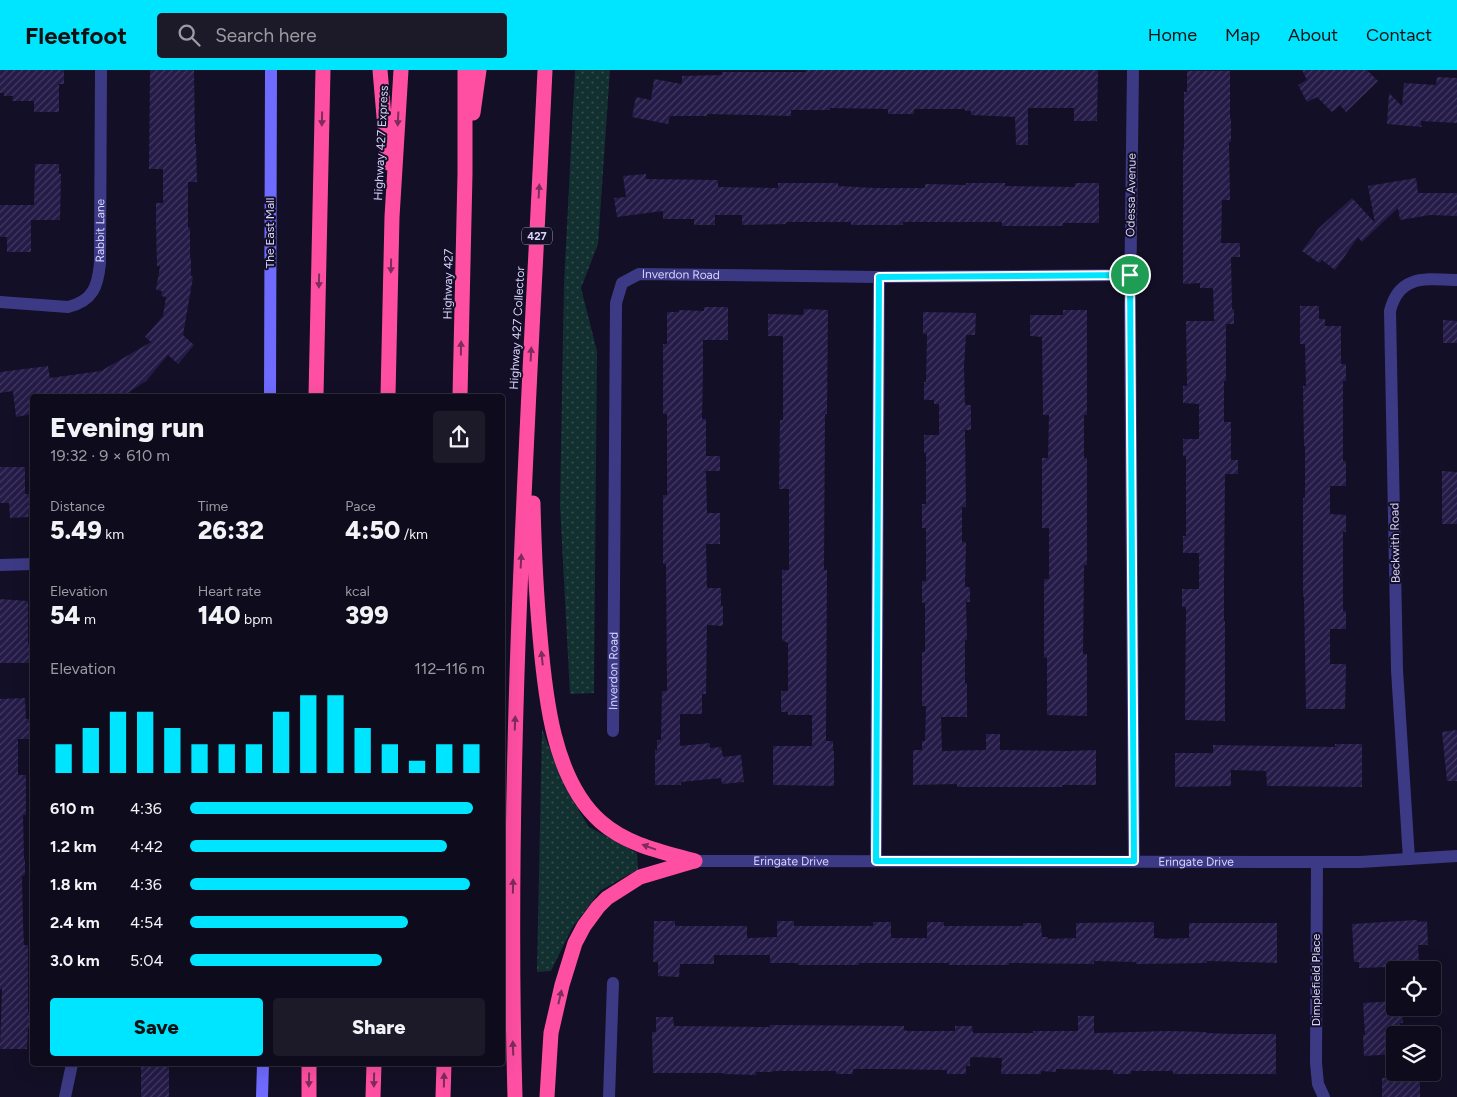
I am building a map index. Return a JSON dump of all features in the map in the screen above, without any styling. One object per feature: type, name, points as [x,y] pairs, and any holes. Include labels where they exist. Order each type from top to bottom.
[{"type":"highway","points":[[316,394],[323,70]]},
{"type":"highway","points":[[380,70],[392,217],[388,394]]},
{"type":"highway","name":"Highway 427 Express","points":[[392,217],[401,70]]},
{"type":"highway","points":[[465,70],[465,174]]},
{"type":"highway","points":[[465,174],[479,70]]},
{"type":"highway","name":"Highway 427 Collector","points":[[515,1097],[513,888],[515,737],[528,402],[545,70]]},
{"type":"highway","name":"Highway 427","points":[[460,394],[465,174]]},
{"type":"highway","points":[[528,402],[536,594],[542,662],[558,748],[568,775],[584,802],[601,822],[619,835],[651,848],[695,861]]},
{"type":"highway","points":[[548,1097],[551,1033],[562,985],[575,943],[584,926],[607,898],[640,878],[695,861]]},
{"type":"highway","points":[[309,1066],[309,1097]]},
{"type":"highway","points":[[373,1097],[374,1066]]},
{"type":"highway","points":[[443,1097],[444,1066]]},
{"type":"main road","name":"The East Mall","points":[[270,394],[271,70]]},
{"type":"main road","points":[[262,1097],[263,1066]]},
{"type":"street","name":"Rabbit Lane","points":[[0,302],[68,307],[91,295],[97,283],[100,263],[101,70]]},
{"type":"street","name":"Odessa Avenue","points":[[1133,70],[1130,275],[1134,861]]},
{"type":"street","name":"Inverdon Road","points":[[613,731],[616,303],[622,283],[639,274],[879,277],[1130,275]]},
{"type":"street","points":[[876,861],[879,277]]},
{"type":"street","name":"Beckwith Road","points":[[1409,859],[1397,670],[1390,311],[1392,301],[1403,286],[1414,280],[1457,280]]},
{"type":"street","points":[[0,565],[30,564]]},
{"type":"street","name":"Eringate Drive","points":[[695,861],[1317,862],[1457,856]]},
{"type":"street","name":"Dimplefield Place","points":[[1317,862],[1316,1063],[1318,1084],[1324,1097]]},
{"type":"street","points":[[610,1097],[613,983]]},
{"type":"street","points":[[65,1097],[72,1066]]},
{"type":"green space","points":[[575,70],[610,70],[598,244],[581,288],[597,351],[594,693],[570,694],[560,505],[564,284]]},
{"type":"green space","points":[[542,729],[564,786],[589,827],[637,853],[638,869],[600,891],[572,928],[551,971],[537,972]]},
{"type":"building","points":[[0,70],[64,70],[64,84],[59,84],[59,112],[34,112],[34,101],[12,101],[13,96],[4,96],[4,93],[0,93]]},
{"type":"building","points":[[150,70],[194,70],[197,182],[188,182],[188,228],[190,228],[191,276],[193,277],[183,335],[194,345],[178,364],[168,355],[146,381],[126,394],[30,394],[30,414],[16,417],[13,391],[0,393],[0,372],[48,366],[50,378],[101,371],[151,342],[145,337],[163,316],[166,297],[161,296],[162,291],[156,290],[160,266],[157,266],[156,203],[163,203],[163,169],[149,169]]},
{"type":"building","points":[[806,70],[1098,70],[1097,121],[1074,121],[1074,108],[1028,108],[1028,145],[1016,145],[1015,117],[971,115],[971,111],[965,111],[965,109],[914,109],[914,114],[888,114],[888,109],[830,108],[830,110],[791,110],[791,116],[707,114],[707,116],[670,116],[668,124],[632,117],[636,97],[651,100],[654,79],[682,84],[682,76],[722,75],[722,72],[806,72]]},
{"type":"building","points":[[1302,70],[1367,70],[1378,81],[1346,112],[1340,105],[1332,112],[1317,97],[1307,102],[1298,85],[1307,80]]},
{"type":"building","points":[[1187,71],[1230,71],[1230,200],[1222,200],[1221,243],[1240,243],[1240,257],[1231,257],[1234,324],[1226,324],[1226,381],[1224,381],[1224,422],[1231,422],[1231,460],[1238,460],[1238,474],[1225,474],[1225,721],[1185,720],[1186,607],[1182,607],[1182,589],[1199,589],[1199,553],[1183,553],[1183,536],[1186,536],[1186,456],[1183,456],[1183,439],[1199,439],[1199,404],[1183,403],[1183,386],[1187,386],[1186,321],[1214,321],[1213,288],[1200,288],[1200,283],[1183,284],[1184,92],[1187,92]]},
{"type":"building","points":[[1437,77],[1457,78],[1457,123],[1421,121],[1422,127],[1387,124],[1389,93],[1402,106],[1404,83],[1436,85]]},
{"type":"building","points":[[35,164],[59,164],[59,174],[61,174],[60,220],[31,220],[31,252],[7,252],[7,237],[0,237],[0,205],[34,205]]},
{"type":"building","points":[[646,174],[646,179],[718,180],[718,187],[778,188],[778,183],[838,183],[838,186],[925,188],[925,184],[966,185],[966,183],[1005,183],[1005,186],[1075,187],[1075,183],[1099,183],[1099,223],[1063,223],[1063,226],[1002,226],[1002,222],[903,222],[903,225],[851,225],[851,222],[786,222],[786,224],[742,225],[742,215],[715,215],[715,225],[694,225],[694,219],[663,219],[663,211],[617,217],[614,198],[626,197],[623,176]]},
{"type":"building","points":[[1416,178],[1418,193],[1457,193],[1457,216],[1430,215],[1400,220],[1398,208],[1362,242],[1358,237],[1335,270],[1322,260],[1319,263],[1302,251],[1318,229],[1352,198],[1375,223],[1368,186]]},
{"type":"building","points":[[1300,306],[1319,306],[1319,319],[1325,319],[1325,326],[1341,326],[1341,364],[1346,364],[1346,381],[1343,381],[1343,461],[1346,461],[1346,486],[1330,486],[1330,514],[1346,515],[1346,532],[1343,532],[1343,611],[1346,611],[1346,629],[1330,629],[1330,664],[1346,664],[1345,709],[1306,709],[1303,596],[1305,446],[1303,386],[1306,386],[1305,344],[1300,344]]},
{"type":"building","points":[[704,307],[728,307],[728,340],[703,340],[702,419],[706,419],[706,456],[720,456],[720,471],[706,471],[707,513],[720,513],[720,544],[706,544],[707,588],[721,588],[723,626],[707,625],[706,694],[702,694],[702,714],[680,714],[680,746],[710,743],[710,748],[721,747],[723,757],[741,755],[744,782],[722,784],[721,778],[681,782],[681,785],[655,785],[655,750],[657,750],[657,740],[661,740],[662,691],[667,691],[666,564],[663,564],[663,495],[667,495],[667,414],[663,414],[663,344],[667,344],[667,312],[679,312],[679,310],[704,311]]},
{"type":"building","points":[[804,309],[828,310],[824,570],[827,570],[826,741],[833,741],[834,786],[773,785],[773,746],[812,746],[812,715],[788,715],[788,712],[781,712],[781,691],[788,691],[788,643],[782,640],[782,570],[789,570],[789,489],[779,489],[780,420],[783,420],[783,336],[768,336],[768,314],[803,315]]},
{"type":"building","points":[[1063,310],[1087,310],[1087,415],[1084,415],[1084,458],[1087,458],[1087,565],[1084,565],[1083,654],[1087,654],[1087,716],[1047,715],[1047,657],[1044,658],[1044,579],[1049,579],[1049,528],[1042,528],[1042,458],[1048,458],[1049,415],[1043,415],[1042,337],[1030,336],[1030,315],[1063,315]]},
{"type":"building","points":[[923,312],[976,313],[975,335],[966,335],[964,367],[965,405],[971,405],[971,430],[965,430],[966,507],[962,507],[962,542],[966,542],[965,587],[970,587],[970,602],[966,602],[967,640],[965,640],[967,717],[941,717],[942,751],[986,750],[986,734],[1000,734],[1000,750],[1096,750],[1096,785],[1062,785],[1062,787],[957,787],[957,784],[913,785],[913,750],[922,750],[922,741],[925,741],[926,706],[922,706],[922,652],[925,652],[925,602],[922,603],[922,581],[926,581],[926,528],[922,528],[922,504],[926,504],[924,435],[939,435],[939,404],[934,404],[934,400],[924,400],[927,334],[923,334]]},
{"type":"building","points":[[1443,320],[1457,321],[1457,343],[1443,343]]},
{"type":"building","points":[[0,467],[25,467],[25,494],[30,494],[29,517],[10,518],[9,503],[0,503]]},
{"type":"building","points":[[1442,471],[1457,472],[1457,524],[1442,524]]},
{"type":"building","points":[[0,599],[28,601],[29,663],[0,663]]},
{"type":"building","points":[[25,698],[26,719],[30,719],[30,739],[18,739],[18,775],[26,775],[26,815],[23,815],[25,875],[22,876],[24,945],[28,945],[28,1012],[30,1012],[27,1049],[0,1049],[2,989],[0,989],[0,699]]},
{"type":"building","points":[[1457,730],[1457,781],[1447,781],[1442,732]]},
{"type":"building","points":[[1335,744],[1362,744],[1362,787],[1267,786],[1266,771],[1231,770],[1231,786],[1175,787],[1175,753],[1213,753],[1213,745],[1335,747]]},
{"type":"building","points":[[654,921],[675,921],[675,926],[747,926],[747,938],[777,937],[777,921],[794,921],[794,926],[873,926],[873,922],[891,922],[891,938],[927,938],[927,922],[944,922],[944,926],[1023,926],[1023,923],[1041,923],[1042,937],[1048,937],[1048,939],[1076,938],[1076,923],[1154,922],[1154,938],[1161,939],[1189,938],[1189,923],[1277,923],[1277,963],[1207,961],[1207,963],[1136,964],[1136,962],[1094,961],[1094,964],[1009,963],[1009,965],[949,965],[949,963],[859,963],[859,965],[798,965],[798,963],[770,963],[770,955],[714,955],[714,964],[680,964],[679,977],[658,976],[658,962],[653,962]]},
{"type":"building","points":[[1427,921],[1428,945],[1418,945],[1419,960],[1386,961],[1386,967],[1359,968],[1359,962],[1354,962],[1352,924]]},
{"type":"building","points":[[1386,1002],[1386,1016],[1403,1016],[1403,1023],[1400,1023],[1400,1026],[1386,1026],[1386,1055],[1364,1056],[1363,1003]]},
{"type":"building","points":[[1078,1016],[1094,1016],[1094,1033],[1169,1031],[1276,1034],[1276,1074],[1173,1074],[1173,1071],[1131,1071],[1131,1074],[1113,1074],[1113,1070],[1056,1069],[1056,1072],[1041,1071],[1041,1074],[1001,1074],[1002,1058],[973,1057],[970,1058],[970,1066],[966,1066],[966,1074],[947,1074],[947,1070],[884,1069],[853,1069],[853,1074],[836,1074],[836,1071],[773,1071],[756,1072],[756,1075],[653,1073],[652,1032],[656,1032],[656,1017],[673,1017],[674,1026],[904,1026],[906,1031],[955,1031],[955,1026],[972,1026],[973,1033],[1033,1033],[1033,1031],[1078,1031]]},
{"type":"building","points":[[141,1066],[169,1066],[169,1097],[141,1097]]},
{"type":"building","points":[[1382,1078],[1386,1078],[1386,1081],[1420,1081],[1420,1097],[1382,1097]]},
{"type":"route","points":[[1130,275],[1134,861],[876,861],[879,277],[1130,275]]}]
